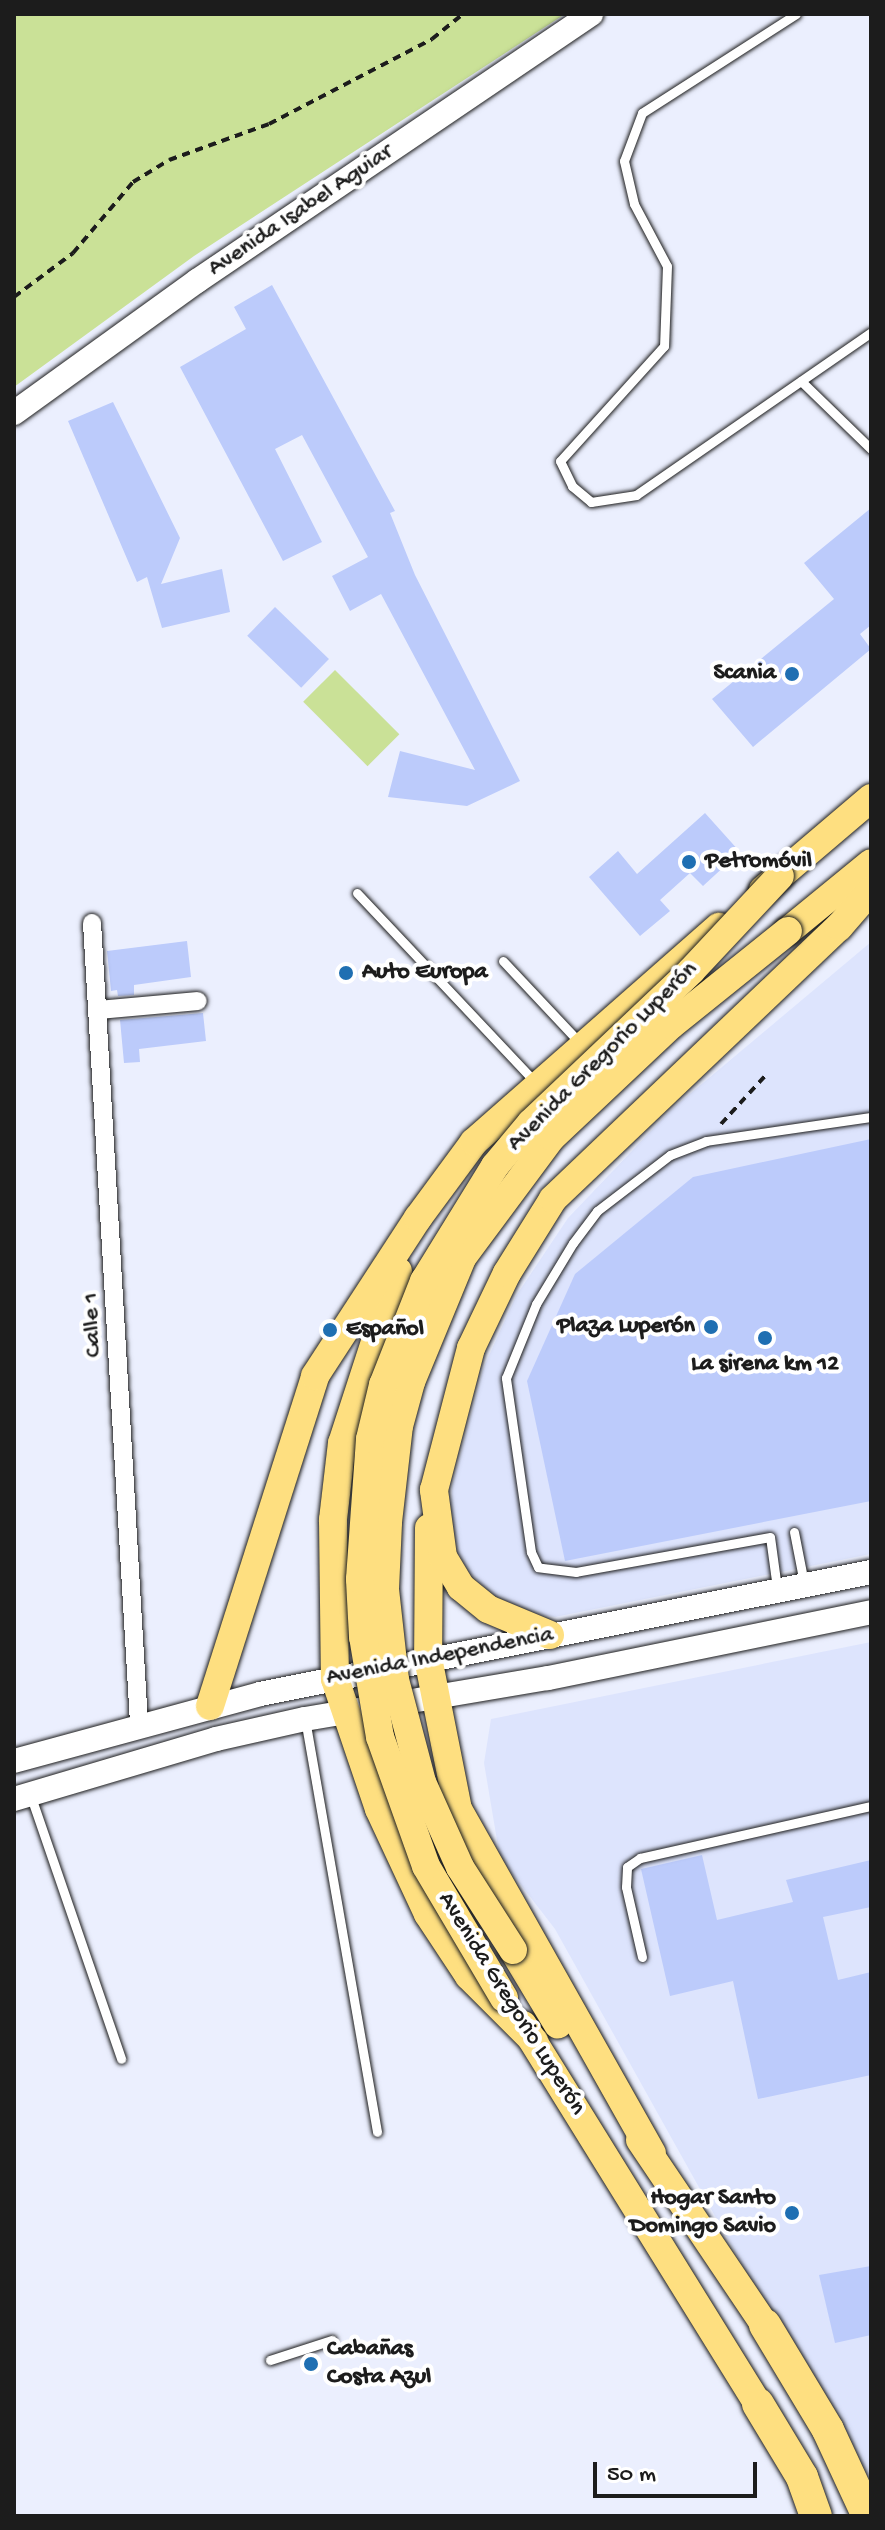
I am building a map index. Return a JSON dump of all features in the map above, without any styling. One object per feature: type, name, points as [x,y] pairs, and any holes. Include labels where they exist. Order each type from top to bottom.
[{"type":"highway","points":[[765,2325],[848,2516]]},
{"type":"highway","points":[[765,2325],[828,2430],[868,2516]]},
{"type":"highway","points":[[758,2404],[795,2516]]},
{"type":"highway","points":[[758,2404],[802,2477],[816,2516]]},
{"type":"main road","name":"Avenida Isabel Aguiar","points":[[14,413],[197,281],[591,14]]},
{"type":"main road","name":"Avenida Gregorio Luperón","points":[[758,2404],[534,2041],[504,1998],[426,1866],[380,1737],[363,1637],[360,1579],[363,1499],[373,1426],[424,1281],[495,1166],[531,1123],[691,971],[780,876],[871,798]]},
{"type":"main road","name":"Avenida Gregorio Luperón","points":[[765,2325],[652,2153],[599,2091],[460,1867],[422,1782],[405,1733],[395,1680],[385,1589],[388,1522],[399,1426],[411,1382],[462,1258],[552,1137],[671,1025],[871,863]]},
{"type":"main road","points":[[210,1706],[315,1376],[418,1218],[474,1142],[581,1044],[780,876]]},
{"type":"main road","points":[[652,2153],[458,1809],[428,1658],[425,1559],[434,1490],[471,1348],[507,1273],[553,1199],[839,927],[871,890]]},
{"type":"main road","points":[[418,1218],[376,1327],[342,1443],[333,1520],[335,1679],[342,1711],[379,1809],[428,1914],[469,1976],[534,2041]]},
{"type":"main road","points":[[434,1490],[443,1557],[461,1587],[488,1609],[550,1635]]},
{"type":"main road","name":"Avenida Independencia","points":[[14,1761],[210,1706],[428,1658],[871,1572]]},
{"type":"main road","name":"Avenida Independencia","points":[[22,1797],[216,1739],[305,1719],[548,1678],[871,1612]]},
{"type":"street","name":"Calle 1","points":[[92,923],[139,1724]]},
{"type":"street","points":[[99,1010],[198,1001]]},
{"type":"lane","points":[[796,14],[642,113],[624,161],[634,204],[667,266],[664,346],[560,461],[572,486],[591,502],[636,495],[871,332]]},
{"type":"lane","points":[[801,381],[871,449]]},
{"type":"lane","points":[[357,893],[538,1085]]},
{"type":"lane","points":[[503,961],[581,1044]]},
{"type":"lane","points":[[777,1590],[770,1537],[576,1572],[538,1567],[506,1398],[514,1352],[536,1304],[597,1211],[670,1155],[706,1141],[871,1117]]},
{"type":"lane","points":[[794,1532],[805,1585]]},
{"type":"lane","points":[[305,1719],[377,2132]]},
{"type":"lane","points":[[22,1797],[121,2059]]},
{"type":"lane","points":[[642,1957],[626,1887],[627,1867],[640,1858],[871,1806]]},
{"type":"lane","points":[[270,2360],[332,2340]]},
{"type":"path","points":[[14,297],[73,253],[133,182],[169,160],[269,124],[432,39],[463,14]]},
{"type":"path","points":[[706,1141],[765,1076]]},
{"type":"shaded area","name":"Plaza Luperón","points":[[871,942],[871,1554],[555,1617],[530,1613],[494,1596],[467,1570],[458,1551],[450,1522],[452,1487],[483,1369],[516,1296],[568,1218],[672,1109]]},
{"type":"shaded area","name":"Hogar Santo Domingo Savio","points":[[871,1642],[871,2496],[555,1929],[500,1858],[484,1763],[491,1719]]},
{"type":"green space","points":[[14,14],[565,14],[194,256],[14,387]]},
{"type":"green space","points":[[335,670],[399,734],[368,766],[303,702]]},
{"type":"building","points":[[272,285],[395,511],[390,513],[415,575],[520,781],[467,806],[388,797],[400,751],[475,770],[381,594],[350,611],[332,576],[368,557],[302,435],[275,449],[322,542],[283,561],[180,367],[246,329],[234,307]]},
{"type":"building","points":[[113,402],[180,538],[161,584],[222,569],[230,612],[162,628],[147,577],[137,582],[68,421]]},
{"type":"building","name":"Scania","points":[[871,508],[871,625],[860,634],[871,649],[753,747],[712,699],[834,599],[804,563]]},
{"type":"building","points":[[275,607],[329,659],[301,688],[247,636]]},
{"type":"building","points":[[705,813],[740,852],[703,886],[690,873],[660,900],[670,911],[640,936],[589,877],[618,851],[637,874]]},
{"type":"building","points":[[187,941],[191,977],[134,985],[134,995],[118,996],[117,990],[111,991],[107,951]]},
{"type":"building","points":[[203,1013],[206,1041],[139,1049],[140,1062],[124,1063],[120,1020]]},
{"type":"building","name":"Plaza Luperón","points":[[871,1139],[871,1501],[565,1561],[527,1381],[575,1274],[693,1177]]},
{"type":"building","points":[[702,1855],[717,1920],[793,1902],[786,1880],[871,1860],[871,1907],[823,1917],[838,1980],[871,1972],[871,2075],[758,2099],[733,1981],[670,1996],[641,1869]]},
{"type":"building","points":[[871,2266],[871,2335],[835,2343],[819,2275]]},
{"type":"place","name":"Scania","points":[[792,674]]},
{"type":"place","name":"Petromóvil","points":[[689,862]]},
{"type":"place","name":"Auto Europa","points":[[346,973]]},
{"type":"place","name":"Plaza Luperón","points":[[711,1327]]},
{"type":"place","name":"Español","points":[[330,1330]]},
{"type":"place","name":"La sirena km 12","points":[[765,1338]]},
{"type":"place","name":"Hogar Santo Domingo Savio","points":[[792,2213]]},
{"type":"place","name":"Cabañas Costa Azul","points":[[311,2364]]}]
